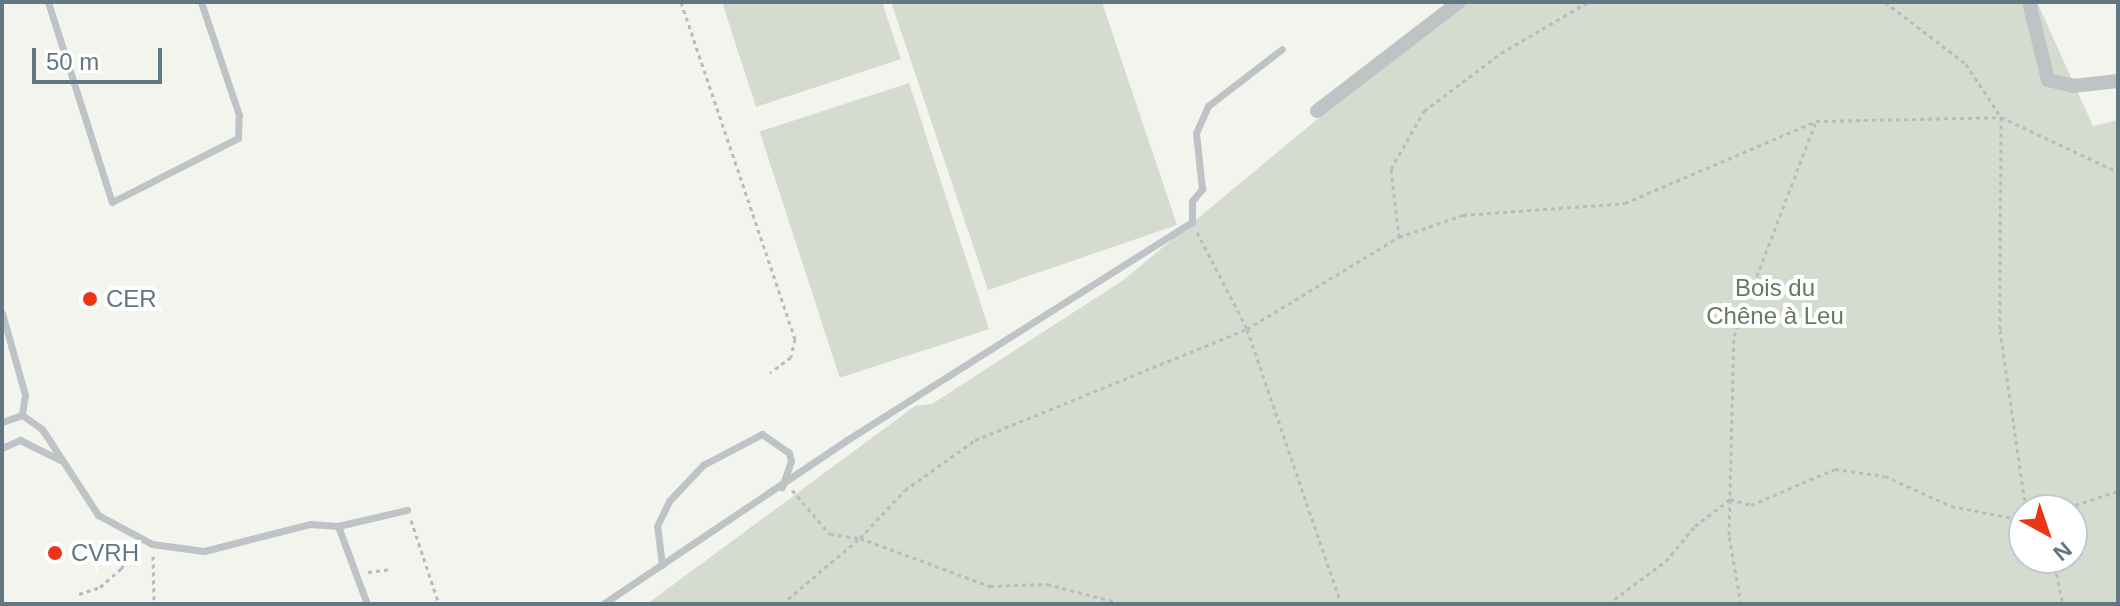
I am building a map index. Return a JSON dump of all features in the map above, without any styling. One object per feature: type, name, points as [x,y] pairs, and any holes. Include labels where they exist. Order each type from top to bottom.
[{"type":"street","points":[[1317,111],[1459,2]]},
{"type":"street","points":[[2029,2],[2048,80],[2073,86],[2118,81]]},
{"type":"lane","points":[[48,2],[112,202],[238,138],[239,115],[201,2]]},
{"type":"lane","points":[[603,604],[785,486],[847,440],[1192,222],[1192,201],[1202,189],[1196,133],[1208,106],[1282,49]]},
{"type":"lane","points":[[2,313],[12,339],[25,395],[22,415]]},
{"type":"lane","points":[[2,343],[12,339]]},
{"type":"lane","points":[[2,422],[22,415]]},
{"type":"lane","points":[[22,415],[42,429],[98,515],[152,544],[204,551],[310,524],[338,526],[407,510]]},
{"type":"lane","points":[[662,565],[657,526],[669,501],[703,465],[762,434],[789,453],[791,461],[785,486]]},
{"type":"lane","points":[[2,448],[20,440],[62,461]]},
{"type":"lane","points":[[338,526],[367,604]]},
{"type":"path","points":[[681,2],[795,339],[791,357],[770,373]]},
{"type":"path","points":[[1399,237],[1391,169],[1424,111],[1501,53],[1588,2]]},
{"type":"path","points":[[1885,2],[1966,64],[2001,117],[2000,330],[2024,494]]},
{"type":"path","points":[[782,604],[860,538],[905,490],[975,440],[1247,329],[1399,237],[1463,215],[1625,203],[1816,121],[2001,117],[2118,172]]},
{"type":"path","points":[[1741,604],[1729,535],[1734,336],[1816,121]]},
{"type":"path","points":[[1192,222],[1247,329],[1341,604]]},
{"type":"path","points":[[1730,499],[1751,505],[1835,469],[1885,476],[1951,506],[2008,517]]},
{"type":"path","points":[[785,486],[830,534],[860,538],[990,586],[1047,584],[1123,604]]},
{"type":"path","points":[[2088,501],[2118,491]]},
{"type":"path","points":[[1608,604],[1666,561],[1695,526],[1730,499]]},
{"type":"path","points":[[407,510],[439,604]]},
{"type":"path","points":[[79,594],[100,587],[121,569],[140,537]]},
{"type":"path","points":[[152,544],[154,604]]},
{"type":"path","points":[[366,573],[392,569]]},
{"type":"path","points":[[2056,574],[2063,604]]},
{"type":"green space","points":[[722,2],[882,2],[901,59],[756,107]]},
{"type":"green space","points":[[891,2],[1102,2],[1177,225],[988,290]]},
{"type":"green space","name":"Bois du Chêne à Leu","points":[[1459,2],[2037,2],[2093,126],[2118,120],[2118,604],[647,604],[915,406],[932,404],[1122,281]]},
{"type":"green space","points":[[909,83],[989,329],[840,378],[760,132]]},
{"type":"place","name":"CER","points":[[90,299]]},
{"type":"place","name":"CVRH","points":[[55,553]]}]
